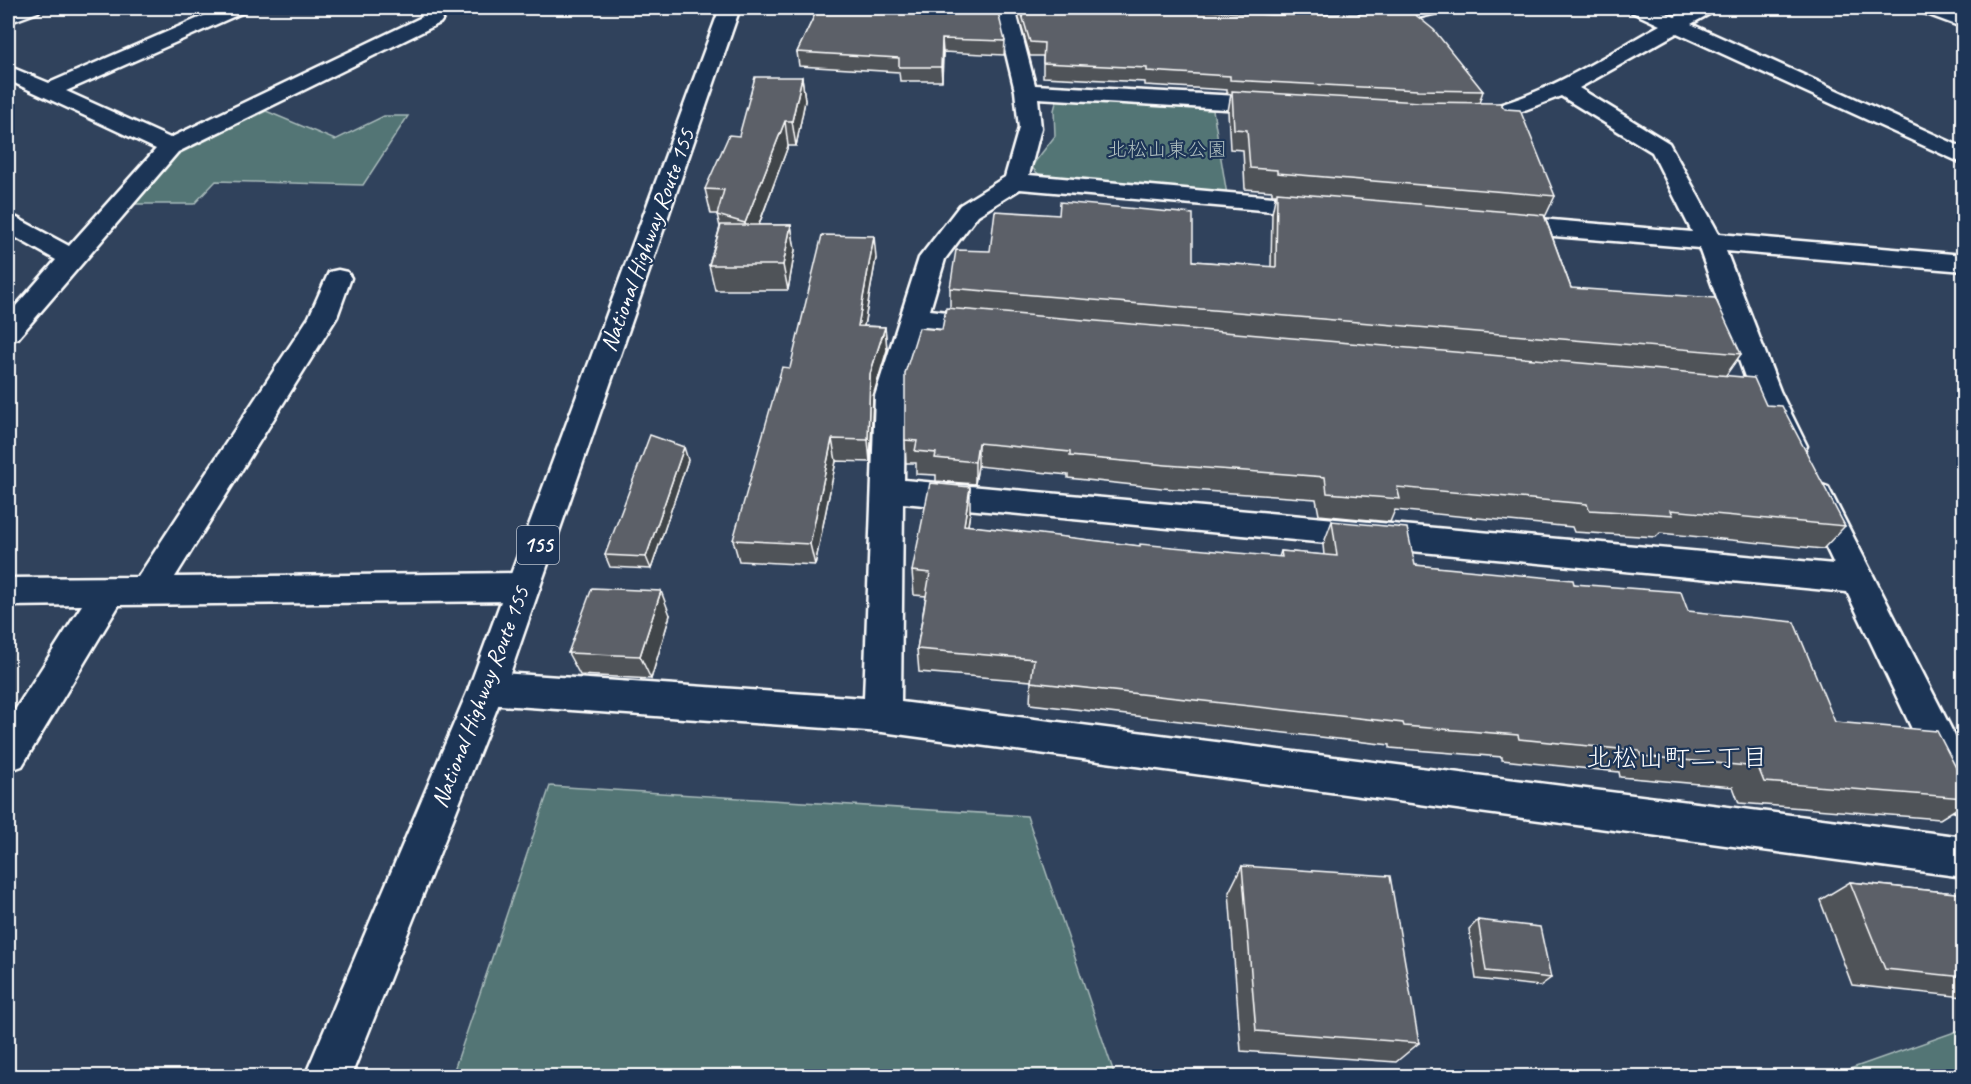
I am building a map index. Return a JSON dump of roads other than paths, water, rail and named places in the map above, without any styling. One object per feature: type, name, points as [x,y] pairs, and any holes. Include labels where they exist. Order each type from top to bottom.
[{"type":"main road","points":[[8,17],[31,8]]},
{"type":"main road","points":[[50,90],[237,8]]},
{"type":"main road","points":[[8,332],[170,147],[433,19],[429,8]]},
{"type":"main road","name":"National Highway Route 155","points":[[328,1077],[487,688],[730,8]]},
{"type":"main road","points":[[1005,8],[1026,91],[1030,128],[1016,181]]},
{"type":"main road","points":[[1352,18],[1409,14],[1434,8]]},
{"type":"main road","points":[[1639,8],[1964,157]]},
{"type":"main road","points":[[1446,113],[1491,114],[1563,88],[1706,8]]},
{"type":"main road","points":[[1928,8],[1964,22]]},
{"type":"main road","points":[[8,72],[170,147]]},
{"type":"main road","points":[[1563,88],[1661,148],[1710,242],[1753,390],[1858,580],[1964,796]]},
{"type":"main road","points":[[1026,91],[1296,106]]},
{"type":"main road","points":[[882,716],[890,396],[932,258],[969,210],[1016,181],[1345,210]]},
{"type":"main road","points":[[8,223],[72,258]]},
{"type":"main road","points":[[1486,223],[1710,242],[1960,268]]},
{"type":"main road","points":[[148,590],[323,317],[338,278]]},
{"type":"main road","points":[[913,317],[1019,326]]},
{"type":"main road","points":[[886,490],[1858,580]]},
{"type":"main road","points":[[8,592],[523,587]]},
{"type":"main road","points":[[8,754],[109,591]]},
{"type":"main road","points":[[487,688],[882,716],[1964,857]]},
{"type":"district","name":"北松山町二丁目","points":[[1677,757]]},
{"type":"park label","name":"北松山東公園","points":[[1167,149]]}]
